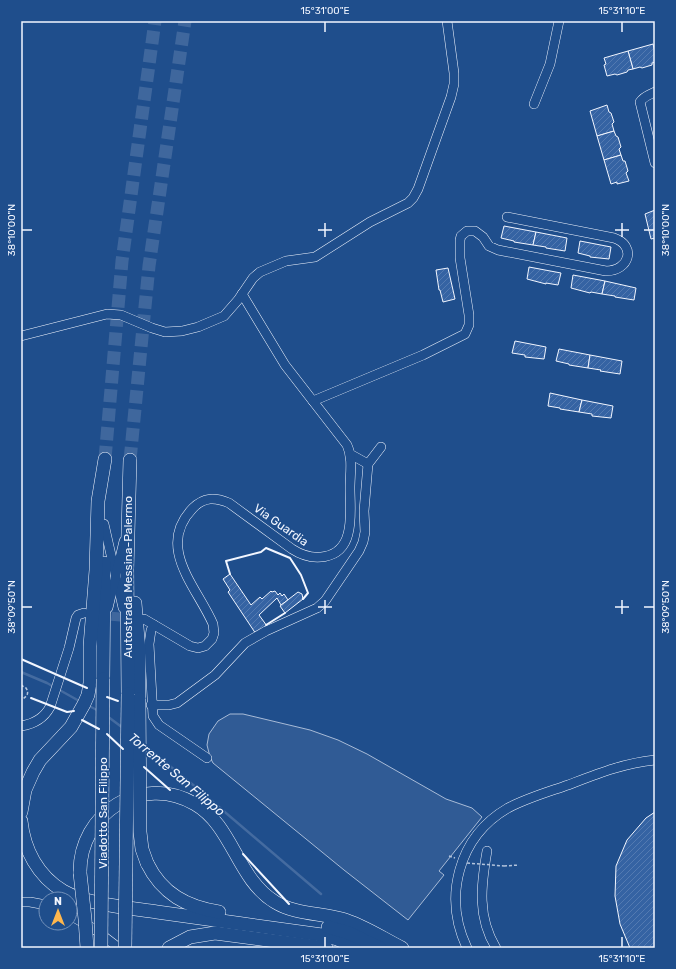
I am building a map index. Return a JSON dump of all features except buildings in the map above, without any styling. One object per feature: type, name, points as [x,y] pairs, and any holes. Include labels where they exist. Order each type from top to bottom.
[{"type":"highway","name":"Autostrada Messina-Palermo","points":[[21,812],[25,790],[33,772],[40,760],[71,727],[81,711],[88,695],[90,683],[90,646],[96,570],[98,501],[105,459],[103,679]]},
{"type":"highway","name":"Autostrada Messina-Palermo","points":[[130,460],[128,525],[128,626],[134,696]]},
{"type":"highway","points":[[129,485],[135,529],[135,604],[139,651],[134,696],[140,832],[142,849],[147,863],[154,875],[164,887],[178,899],[191,906],[332,928],[349,933],[380,948]]},
{"type":"highway","name":"Viadotto San Filippo","points":[[101,948],[103,679]]},
{"type":"highway","name":"Viadotto San Filippo","points":[[125,948],[134,696]]},
{"type":"highway","points":[[87,948],[80,873],[81,856],[87,837],[100,819],[120,802],[136,796],[152,793],[175,796],[195,804],[213,819],[251,878],[261,892],[268,897],[293,910],[333,917],[351,922],[402,948]]},
{"type":"highway","points":[[21,821],[24,841],[37,867],[52,883],[71,895],[115,906],[322,935],[337,939],[358,948]]},
{"type":"highway","points":[[169,948],[182,940],[198,934],[223,933],[323,947]]},
{"type":"street","points":[[21,336],[107,314],[121,315],[164,332],[189,330],[224,316],[242,294],[252,278],[260,272],[286,261],[315,256],[370,222],[408,203],[418,189],[453,91],[454,74],[447,21]]},
{"type":"street","points":[[534,104],[550,64],[559,21]]},
{"type":"street","points":[[655,92],[642,98],[640,102],[655,163]]},
{"type":"street","points":[[313,401],[422,355],[465,334],[469,325],[469,315],[460,265],[460,247],[461,236],[466,231],[471,230],[480,234],[489,246],[498,250],[606,271],[618,270],[625,263],[627,258],[627,248],[620,240],[507,217]]},
{"type":"street","name":"Via Guardia","points":[[144,619],[194,648],[205,646],[214,636],[214,628],[211,619],[184,570],[177,548],[178,536],[184,520],[192,509],[205,500],[219,499],[229,503],[292,549],[303,555],[316,558],[326,556],[341,547],[346,539],[349,528],[350,454],[345,440],[285,365],[242,294]]},
{"type":"street","points":[[151,705],[169,705],[176,703],[214,675],[245,643],[266,631],[316,608],[325,601],[359,552],[365,537],[364,511],[368,464],[381,447]]},
{"type":"street","points":[[350,454],[368,464]]},
{"type":"street","points":[[104,524],[128,626]]},
{"type":"street","points":[[104,625],[128,525]]},
{"type":"street","points":[[21,726],[31,724],[40,719],[50,707],[72,641],[76,618],[78,615],[84,613]]},
{"type":"street","points":[[154,625],[151,630],[149,644],[152,716],[158,725],[207,758]]},
{"type":"street","points":[[467,948],[456,913],[457,886],[460,868],[466,853],[484,826],[508,809],[542,794],[618,766],[655,760]]},
{"type":"street","points":[[487,851],[482,877],[481,902],[485,922],[496,948]]},
{"type":"street","points":[[21,902],[38,903]]},
{"type":"street","points":[[78,920],[94,929],[119,948]]},
{"type":"path","points":[[21,685],[26,688],[28,693],[27,696],[21,700]]},
{"type":"path","points":[[449,856],[458,860]]},
{"type":"path","points":[[467,863],[504,866],[519,865]]},
{"type":"shaded area","points":[[230,714],[243,714],[310,730],[338,740],[367,754],[446,799],[472,808],[482,817],[439,871],[444,875],[408,920],[213,763],[207,745],[209,734],[218,721]]},
{"type":"waterway","name":"Torrente San Filippo","points":[[21,672],[47,683],[81,702]]},
{"type":"waterway","name":"Torrente San Filippo","points":[[87,705],[99,711]]},
{"type":"waterway","name":"Torrente San Filippo","points":[[107,716],[123,728]]},
{"type":"waterway","name":"Torrente San Filippo","points":[[144,745],[321,894]]},
{"type":"tunnel","points":[[105,459],[122,261],[155,21]]},
{"type":"tunnel","points":[[130,460],[149,266],[185,21]]},
{"type":"tunnel","points":[[98,615],[133,618]]},
{"type":"wall","points":[[230,574],[226,561],[261,552],[266,548],[290,558],[301,575],[308,593],[303,599]]},
{"type":"wall","points":[[266,625],[285,613]]},
{"type":"wall","points":[[21,659],[87,688]]},
{"type":"wall","points":[[107,697],[118,701]]},
{"type":"wall","points":[[31,698],[67,712],[74,711]]},
{"type":"wall","points":[[82,720],[99,729]]},
{"type":"wall","points":[[107,734],[123,749]]},
{"type":"wall","points":[[144,767],[170,790]]},
{"type":"wall","points":[[243,854],[289,904]]}]
